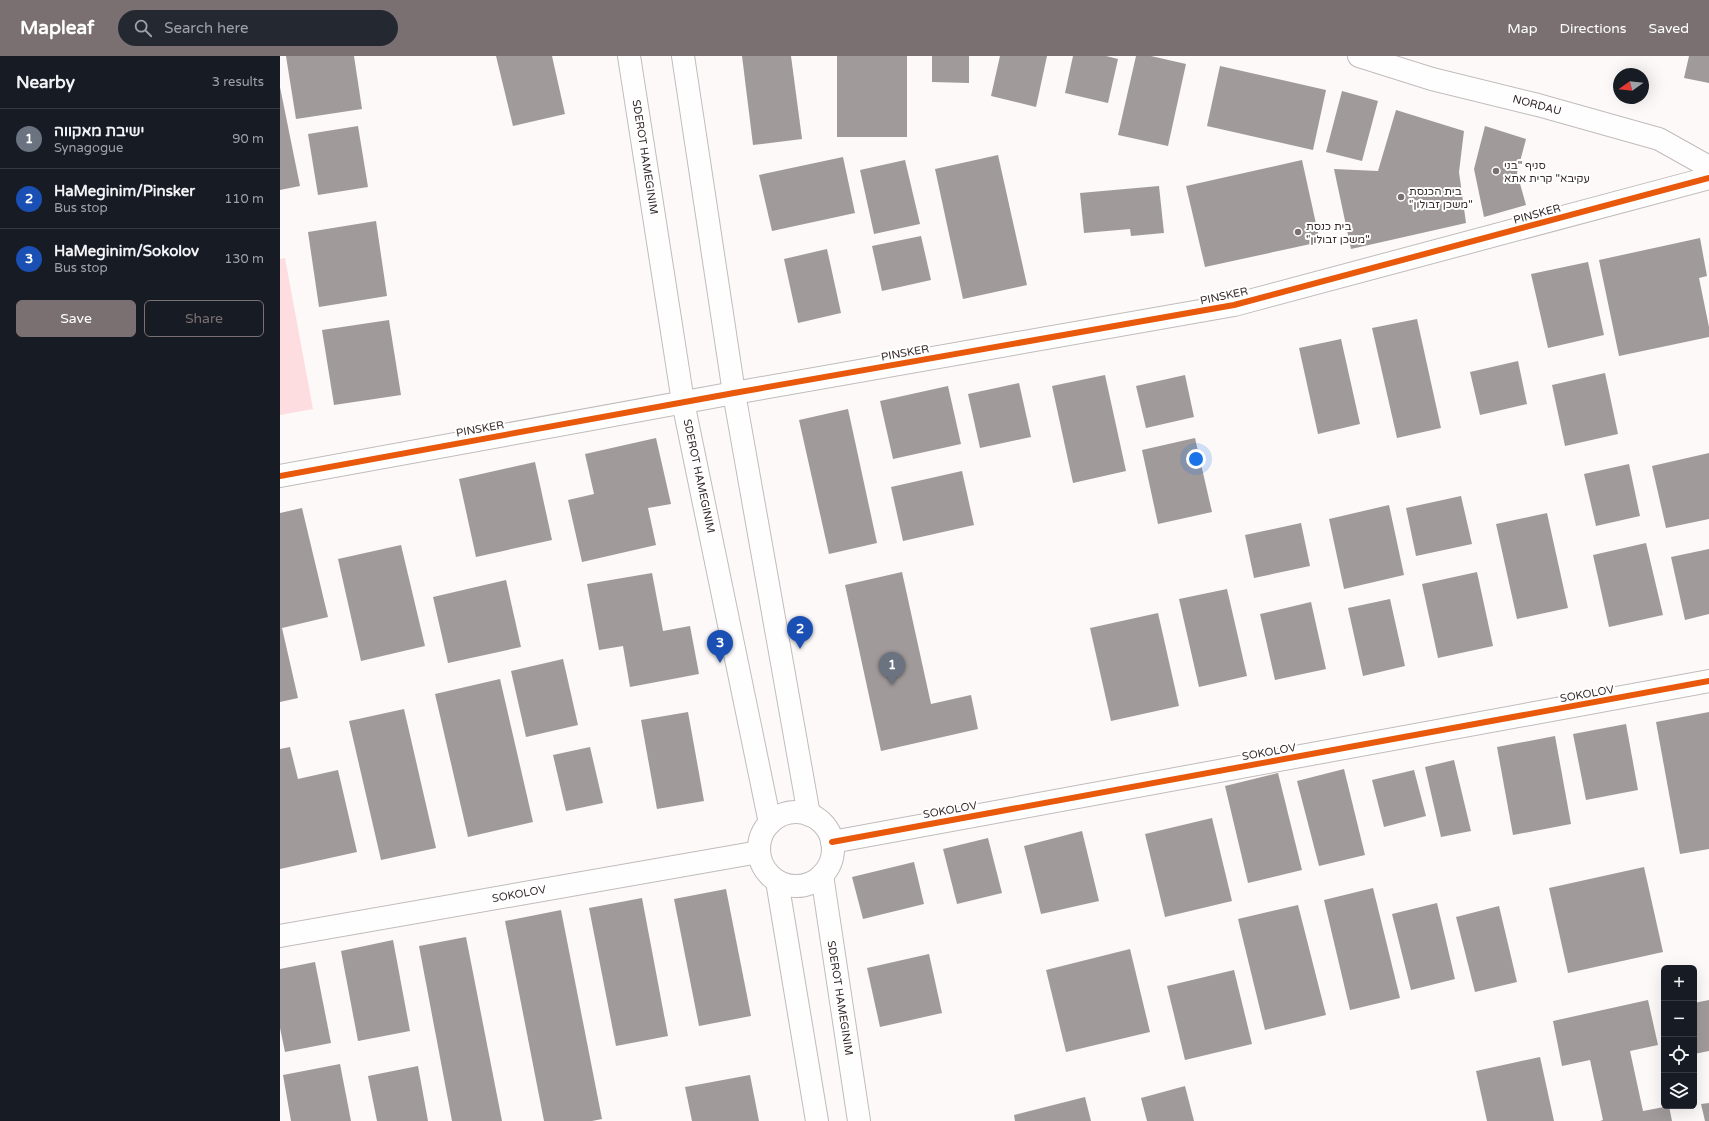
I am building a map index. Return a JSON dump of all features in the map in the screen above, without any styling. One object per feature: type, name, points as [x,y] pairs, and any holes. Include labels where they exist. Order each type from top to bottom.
[{"type":"street","name":"SDEROT HAMEGINIM","points":[[629,56],[683,402],[770,823]]},
{"type":"street","points":[[683,56],[734,393],[809,815]]},
{"type":"street","name":"NORDAU","points":[[1359,56],[1432,79],[1538,105],[1659,139],[1709,167]]},
{"type":"street","name":"PINSKER","points":[[280,476],[683,402],[1234,305],[1709,178]]},
{"type":"street","name":"SOKOLOV","points":[[832,842],[1709,682]]},
{"type":"street","points":[[799,812],[809,815],[820,821],[827,830],[832,842],[832,854],[829,866],[822,875],[812,882],[800,886],[788,885],[777,881],[768,873],[762,863],[759,852],[763,832],[778,816],[799,812]]},
{"type":"street","name":"SOKOLOV","points":[[280,936],[759,852]]},
{"type":"street","name":"SDEROT HAMEGINIM","points":[[822,875],[859,1121]]},
{"type":"street","points":[[777,881],[817,1121]]},
{"type":"shaded area","points":[[285,258],[313,409],[280,415],[280,259]]},
{"type":"building","points":[[286,56],[354,56],[362,109],[296,119]]},
{"type":"building","points":[[496,56],[552,56],[565,114],[513,126]]},
{"type":"building","points":[[742,56],[791,56],[802,139],[753,145]]},
{"type":"building","points":[[837,56],[907,56],[907,137],[837,137]]},
{"type":"building","points":[[932,56],[969,56],[969,83],[932,82]]},
{"type":"building","points":[[1000,56],[1047,56],[1036,107],[991,96]]},
{"type":"building","points":[[1073,56],[1106,56],[1118,59],[1108,103],[1065,93]]},
{"type":"building","points":[[1136,56],[1151,56],[1186,64],[1168,146],[1118,135]]},
{"type":"building","points":[[1689,56],[1709,56],[1709,83],[1684,78]]},
{"type":"building","points":[[1220,66],[1326,90],[1313,150],[1207,126]]},
{"type":"building","points":[[280,87],[300,186],[280,190]]},
{"type":"building","points":[[1342,91],[1378,101],[1362,161],[1326,152]]},
{"type":"building","name":"בית הכנסת \"משכן זבולון\"","points":[[1396,110],[1464,131],[1459,172],[1466,223],[1351,249],[1334,169],[1378,171]]},
{"type":"building","points":[[358,126],[368,187],[318,195],[308,134]]},
{"type":"building","name":"סניף \"בני עקיבא\" קרית אתא","points":[[1485,126],[1526,139],[1517,173],[1526,205],[1484,217],[1474,169]]},
{"type":"building","points":[[998,155],[1027,285],[963,299],[935,169]]},
{"type":"building","points":[[843,157],[855,213],[772,231],[759,175]]},
{"type":"building","points":[[905,160],[920,224],[874,234],[860,170]]},
{"type":"building","points":[[1302,160],[1320,242],[1205,267],[1186,186]]},
{"type":"building","points":[[1159,186],[1164,233],[1131,236],[1130,229],[1084,233],[1080,193]]},
{"type":"building","points":[[376,221],[387,296],[319,307],[308,232]]},
{"type":"building","points":[[921,236],[931,280],[882,291],[872,246]]},
{"type":"building","points":[[1700,238],[1707,276],[1699,278],[1709,327],[1709,337],[1619,356],[1599,260]]},
{"type":"building","points":[[827,249],[841,313],[798,323],[784,259]]},
{"type":"building","points":[[1588,262],[1604,335],[1548,348],[1531,274]]},
{"type":"building","points":[[1417,319],[1441,428],[1397,438],[1372,328]]},
{"type":"building","points":[[389,320],[401,395],[334,405],[322,330]]},
{"type":"building","points":[[1341,339],[1360,424],[1318,434],[1299,348]]},
{"type":"building","points":[[1518,361],[1527,404],[1480,415],[1470,372]]},
{"type":"building","points":[[1605,373],[1618,434],[1565,446],[1552,385]]},
{"type":"building","points":[[1105,375],[1126,471],[1073,483],[1052,386]]},
{"type":"building","points":[[1185,375],[1194,417],[1146,428],[1136,386]]},
{"type":"building","points":[[1019,383],[1031,437],[980,448],[968,394]]},
{"type":"building","points":[[948,386],[961,444],[893,459],[880,401]]},
{"type":"building","points":[[848,409],[877,543],[829,554],[799,420]]},
{"type":"building","points":[[656,438],[671,504],[648,508],[656,545],[582,562],[568,500],[594,494],[585,454]]},
{"type":"building","points":[[1195,438],[1212,512],[1158,524],[1142,450]]},
{"type":"building","points":[[1709,453],[1709,519],[1666,528],[1652,466]]},
{"type":"building","points":[[535,462],[552,540],[476,557],[459,479]]},
{"type":"building","points":[[1629,464],[1640,516],[1596,526],[1584,474]]},
{"type":"building","points":[[962,471],[974,525],[903,541],[891,487]]},
{"type":"building","points":[[1461,496],[1472,544],[1416,556],[1406,508]]},
{"type":"building","points":[[1389,505],[1404,575],[1344,589],[1329,519]]},
{"type":"building","points":[[302,508],[328,617],[282,628],[298,698],[280,702],[280,513]]},
{"type":"building","points":[[1547,513],[1568,608],[1517,619],[1496,524]]},
{"type":"building","points":[[1301,523],[1310,566],[1254,578],[1245,535]]},
{"type":"building","points":[[1646,543],[1663,615],[1609,627],[1593,555]]},
{"type":"building","points":[[401,545],[425,646],[361,661],[338,559]]},
{"type":"building","points":[[1709,549],[1709,614],[1685,620],[1671,557]]},
{"type":"building","points":[[902,572],[931,704],[971,695],[978,729],[881,751],[845,585]]},
{"type":"building","points":[[1477,572],[1493,646],[1438,658],[1422,584]]},
{"type":"building","points":[[652,573],[663,631],[690,626],[699,674],[630,687],[623,646],[599,650],[587,584]]},
{"type":"building","points":[[506,580],[521,647],[448,663],[433,597]]},
{"type":"building","points":[[1227,589],[1247,676],[1199,687],[1179,599]]},
{"type":"building","points":[[1390,599],[1405,666],[1363,676],[1348,608]]},
{"type":"building","points":[[1311,602],[1326,669],[1275,680],[1260,614]]},
{"type":"building","points":[[1158,613],[1179,706],[1111,721],[1090,628]]},
{"type":"building","points":[[563,659],[578,725],[526,737],[511,671]]},
{"type":"building","points":[[500,679],[533,822],[468,837],[435,694]]},
{"type":"building","points":[[404,709],[436,848],[381,860],[349,721]]},
{"type":"building","points":[[688,712],[704,801],[657,809],[641,720]]},
{"type":"building","points":[[1709,712],[1709,849],[1680,854],[1656,722]]},
{"type":"building","points":[[1626,724],[1638,790],[1586,800],[1573,734]]},
{"type":"building","points":[[1555,736],[1571,824],[1513,835],[1497,747]]},
{"type":"building","points":[[290,747],[298,779],[338,770],[357,852],[280,869],[280,749]]},
{"type":"building","points":[[590,747],[603,803],[566,811],[553,755]]},
{"type":"building","points":[[1454,760],[1471,831],[1441,837],[1425,767]]},
{"type":"building","points":[[1344,769],[1365,855],[1319,866],[1297,781]]},
{"type":"building","points":[[1414,770],[1426,816],[1384,827],[1372,780]]},
{"type":"building","points":[[1278,773],[1302,870],[1248,883],[1225,786]]},
{"type":"building","points":[[1212,818],[1232,901],[1165,917],[1145,834]]},
{"type":"building","points":[[1082,831],[1099,901],[1041,914],[1024,846]]},
{"type":"building","points":[[988,838],[1002,893],[957,904],[943,849]]},
{"type":"building","points":[[914,862],[924,904],[863,919],[852,877]]},
{"type":"building","points":[[1644,867],[1663,952],[1568,973],[1549,888]]},
{"type":"building","points":[[1373,888],[1400,998],[1350,1010],[1324,900]]},
{"type":"building","points":[[726,889],[751,1016],[699,1026],[674,899]]},
{"type":"building","points":[[642,898],[668,1036],[616,1046],[589,908]]},
{"type":"building","points":[[1437,903],[1455,979],[1411,990],[1392,914]]},
{"type":"building","points":[[1298,905],[1326,1015],[1265,1030],[1238,919]]},
{"type":"building","points":[[1499,906],[1517,982],[1475,992],[1456,917]]},
{"type":"building","points":[[561,910],[602,1119],[592,1121],[544,1121],[505,921]]},
{"type":"building","points":[[466,937],[502,1121],[452,1121],[419,946]]},
{"type":"building","points":[[393,940],[410,1031],[358,1041],[341,951]]},
{"type":"building","points":[[1130,949],[1150,1032],[1066,1052],[1046,970]]},
{"type":"building","points":[[929,954],[942,1013],[880,1027],[867,968]]},
{"type":"building","points":[[315,962],[331,1043],[285,1052],[280,1028],[280,969]]},
{"type":"building","points":[[1234,970],[1252,1044],[1185,1060],[1167,986]]},
{"type":"building","points":[[1648,1000],[1658,1045],[1630,1051],[1643,1111],[1661,1108],[1661,1109],[1670,1109],[1672,1121],[1600,1121],[1603,1120],[1590,1060],[1562,1066],[1553,1021]]},
{"type":"building","points":[[1709,1000],[1709,1051],[1697,1053],[1697,1037],[1697,1002]]},
{"type":"building","points":[[1540,1057],[1554,1121],[1487,1121],[1476,1071]]},
{"type":"building","points":[[340,1064],[351,1121],[291,1121],[283,1075]]},
{"type":"building","points":[[418,1066],[428,1121],[377,1121],[368,1076]]},
{"type":"building","points":[[750,1075],[759,1121],[692,1121],[685,1087]]},
{"type":"building","points":[[1185,1086],[1194,1121],[1147,1121],[1141,1098]]},
{"type":"building","points":[[1085,1097],[1091,1121],[1015,1121],[1014,1115]]},
{"type":"building","points":[[1709,1103],[1709,1121],[1705,1121],[1701,1104]]},
{"type":"cycle path","points":[[280,476],[734,393],[1234,305],[1709,178]]},
{"type":"cycle path","points":[[832,842],[1709,681]]},
{"type":"place","name":"סניף \"בני עקיבא\" קרית אתא","points":[[1496,171]]},
{"type":"place","name":"בית הכנסת \"משכן זבולון\"","points":[[1401,197]]},
{"type":"place","name":"בית כנסת \"משכן זבולון\"","points":[[1298,232]]},
{"type":"place","name":"HaMeginim/Pinsker","points":[[800,649]]},
{"type":"place","name":"HaMeginim/Sokolov","points":[[720,663]]},
{"type":"place","name":"ישיבת מאקווה","points":[[892,685]]}]
